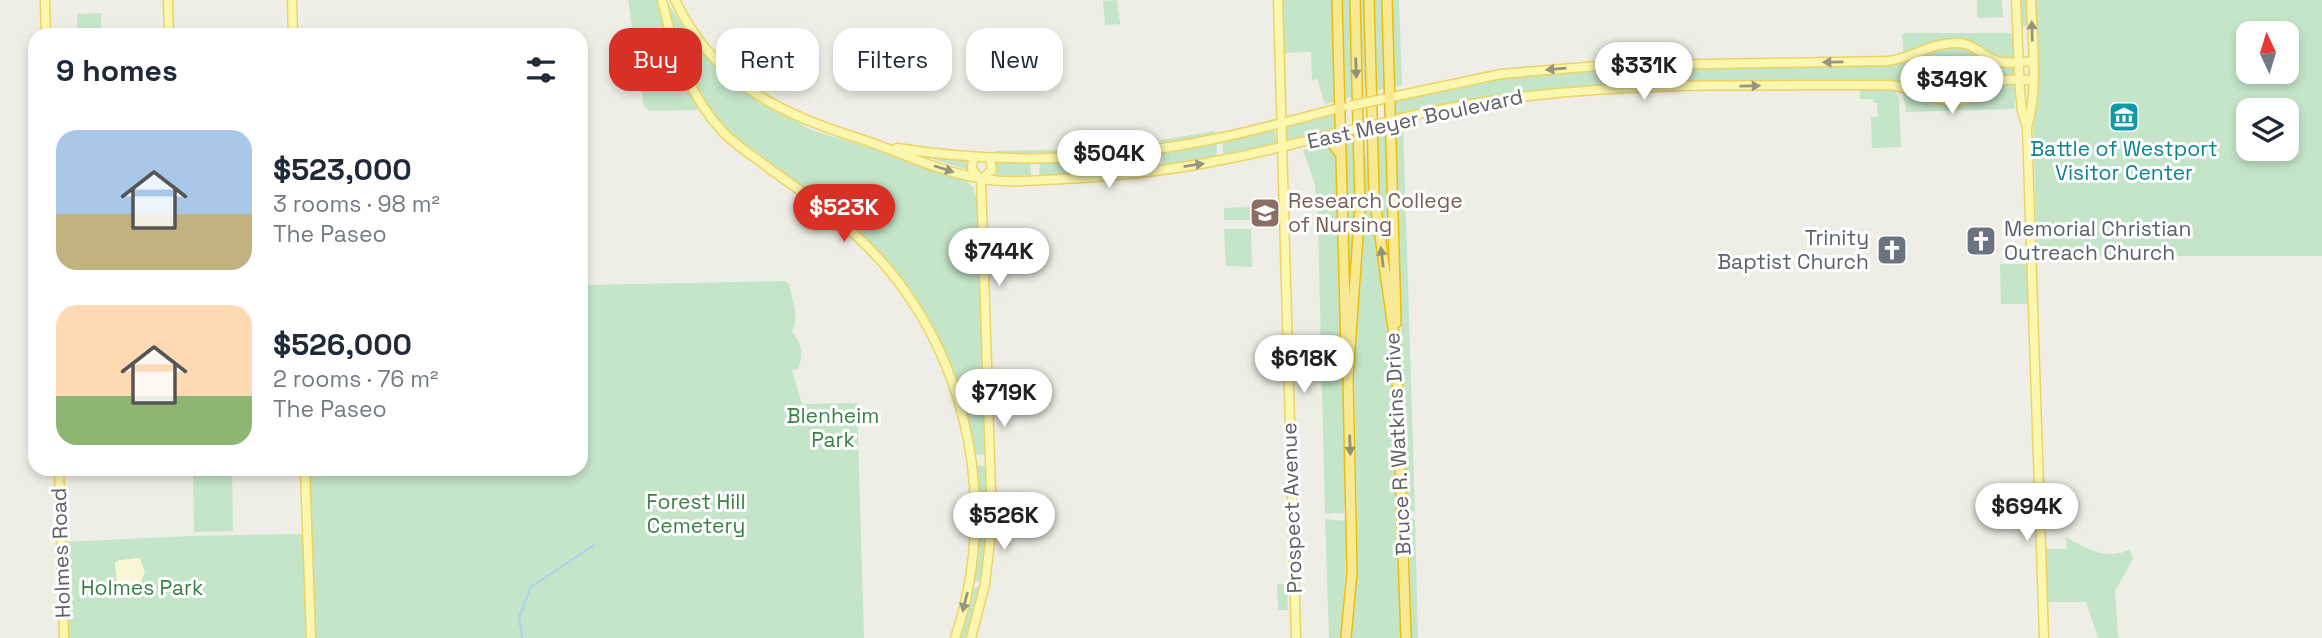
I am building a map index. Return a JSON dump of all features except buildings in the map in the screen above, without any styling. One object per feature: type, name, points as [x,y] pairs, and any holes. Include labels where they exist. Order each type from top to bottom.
[{"type":"highway","points":[[1337,0],[1345,107],[1341,132],[1348,377]]},
{"type":"highway","name":"Bruce R. Watkins Drive","points":[[1346,638],[1352,571],[1348,377],[1360,207],[1355,0]]},
{"type":"highway","name":"Bruce R. Watkins Drive","points":[[1368,0],[1374,194],[1396,349],[1406,638]]},
{"type":"highway","points":[[1387,0],[1390,97],[1386,122],[1396,349]]},
{"type":"highway","points":[[1319,138],[1331,142],[1342,155]]},
{"type":"main road","points":[[45,0],[46,28]]},
{"type":"main road","points":[[168,0],[169,28]]},
{"type":"main road","points":[[292,0],[293,28]]},
{"type":"main road","points":[[663,0],[679,62],[700,101],[725,133],[850,230],[893,276],[933,338],[959,398],[973,461],[976,509],[974,543],[969,585],[955,638]]},
{"type":"main road","name":"East Meyer Boulevard","points":[[675,0],[709,52],[735,80],[759,97],[819,126],[981,179],[1036,180],[1159,171],[1220,161],[1386,122],[1513,97],[1591,89],[1889,85],[1912,89],[1932,98],[1955,101],[1973,98],[1997,81],[2033,80]]},
{"type":"main road","name":"Prospect Avenue","points":[[1278,0],[1296,638]]},
{"type":"main road","points":[[2016,0],[2022,111],[2027,127],[2044,638]]},
{"type":"main road","points":[[2027,127],[2032,111],[2033,80],[2031,0]]},
{"type":"main road","name":"East Meyer Boulevard","points":[[880,145],[990,158],[1079,156],[1141,150],[1219,138],[1466,80],[1598,66],[1886,61],[1909,57],[1933,46],[1952,43],[1976,47],[1999,62],[2032,61]]},
{"type":"main road","points":[[1991,59],[1991,84]]},
{"type":"main road","points":[[971,638],[985,584],[990,548],[990,461],[981,179],[973,172],[973,157]]},
{"type":"main road","points":[[981,179],[992,170],[990,158]]},
{"type":"main road","name":"Holmes Road","points":[[59,476],[64,638]]},
{"type":"main road","points":[[305,476],[311,638]]},
{"type":"green space","points":[[628,0],[659,0],[666,28],[632,28]]},
{"type":"green space","points":[[666,0],[684,28],[673,28]]},
{"type":"green space","points":[[1117,0],[1120,24],[1105,25],[1103,1]]},
{"type":"green space","points":[[1282,0],[1334,0],[1336,101],[1325,104],[1317,79],[1312,80],[1311,52],[1283,53]]},
{"type":"green space","points":[[1340,0],[1351,0],[1354,96],[1345,99]]},
{"type":"green space","points":[[1360,0],[1365,0],[1364,94]]},
{"type":"green space","points":[[1373,0],[1385,0],[1387,88],[1376,91]]},
{"type":"green space","points":[[1390,0],[1399,0],[1402,85],[1395,87]]},
{"type":"green space","points":[[1977,0],[2002,0],[2003,17],[1977,18]]},
{"type":"green space","points":[[2019,0],[2027,0],[2028,24],[2025,27],[2020,25]]},
{"type":"green space","points":[[2034,0],[2322,0],[2322,256],[2043,256],[2037,253],[2033,119],[2037,107]]},
{"type":"green space","points":[[101,13],[101,28],[77,28],[77,14]]},
{"type":"green space","points":[[2010,33],[2014,37],[2015,107],[1906,112],[1903,92],[1895,83],[1593,86],[1483,98],[1394,116],[1392,98],[1488,78],[1597,68],[1904,60],[1902,34]]},
{"type":"green space","points":[[702,52],[716,67],[716,91],[743,91],[756,101],[814,131],[960,175],[973,187],[979,206],[983,395],[960,395],[933,331],[894,271],[735,137],[709,108],[700,91],[702,91]]},
{"type":"green space","points":[[1860,88],[1895,91],[1899,99],[1901,147],[1872,148],[1871,117],[1878,117],[1877,103],[1874,103],[1873,99],[1860,99]]},
{"type":"green space","points":[[642,91],[691,91],[698,104],[697,110],[650,111],[644,107]]},
{"type":"green space","points":[[1336,112],[1337,130],[1290,141],[1286,139],[1287,126]]},
{"type":"green space","points":[[1403,125],[1413,513],[1407,511],[1395,127]]},
{"type":"green space","points":[[1274,128],[1277,141],[1274,145],[1223,155],[1223,141]]},
{"type":"green space","points":[[1387,129],[1394,309],[1380,202],[1377,132]]},
{"type":"green space","points":[[1215,131],[1214,135],[1163,143],[1160,140]]},
{"type":"green space","points":[[1355,137],[1355,226],[1349,312],[1344,140]]},
{"type":"green space","points":[[1155,142],[1154,145],[1064,153],[1000,154],[994,151],[1081,149]]},
{"type":"green space","points":[[1215,142],[1216,158],[1164,166],[1162,154],[1165,150]]},
{"type":"green space","points":[[1329,143],[1338,156],[1346,483],[1344,513],[1325,514],[1318,222],[1315,185],[1303,150]]},
{"type":"green space","points":[[1367,152],[1392,369],[1401,638],[1352,638],[1357,520],[1354,360],[1363,233],[1364,158]]},
{"type":"green space","points":[[1153,153],[1153,168],[1043,177],[1039,174],[1040,161]]},
{"type":"green space","points":[[917,154],[964,159],[969,162],[969,168],[965,169]]},
{"type":"green space","points":[[998,161],[1030,161],[1031,175],[998,176],[994,171]]},
{"type":"green space","points":[[1250,207],[1251,220],[1224,220],[1224,208]]},
{"type":"green space","points":[[1224,229],[1251,229],[1252,267],[1226,266]]},
{"type":"green space","points":[[2000,264],[2027,264],[2029,304],[2001,304]]},
{"type":"green space","name":"Forest Hill Cemetery","points":[[785,281],[789,284],[795,308],[792,331],[801,349],[798,369],[792,370],[802,404],[857,403],[864,638],[315,638],[310,476],[588,476],[588,285]]},
{"type":"green space","points":[[964,401],[982,401],[984,404],[984,455],[974,454]]},
{"type":"green space","points":[[979,465],[987,467],[987,520],[979,518],[976,468]]},
{"type":"green space","points":[[193,476],[232,476],[233,531],[194,532]]},
{"type":"green space","points":[[1413,518],[1418,638],[1411,638],[1409,520]]},
{"type":"green space","points":[[1325,519],[1347,521],[1342,638],[1329,638]]},
{"type":"green space","points":[[987,525],[983,580],[974,582],[979,527]]},
{"type":"green space","name":"Holmes Park","points":[[303,534],[306,638],[67,638],[64,542]]},
{"type":"green space","points":[[2066,537],[2105,554],[2130,550],[2133,559],[2115,591],[2120,638],[2098,638],[2086,602],[2046,602],[2044,549],[2067,549]]},
{"type":"green space","points":[[1277,584],[1287,584],[1288,610],[1278,610]]},
{"type":"green space","points":[[979,587],[969,638],[958,638],[971,589]]},
{"type":"sand","points":[[140,558],[145,572],[140,584],[128,589],[117,586],[115,563],[119,560]]},
{"type":"water","points":[[1946,66],[1946,77],[1916,78],[1912,74],[1915,67]]},
{"type":"waterway","points":[[522,638],[519,617],[531,587],[594,545]]},
{"type":"place","name":"Battle of Westport Visitor Center","points":[[2124,117]]},
{"type":"place","name":"Research College of Nursing","points":[[1265,213]]},
{"type":"place","name":"Memorial Christian Outreach Church","points":[[1981,241]]},
{"type":"place","name":"Trinity Baptist Church","points":[[1892,250]]},
{"type":"park label","name":"Blenheim Park","points":[[833,428]]}]
